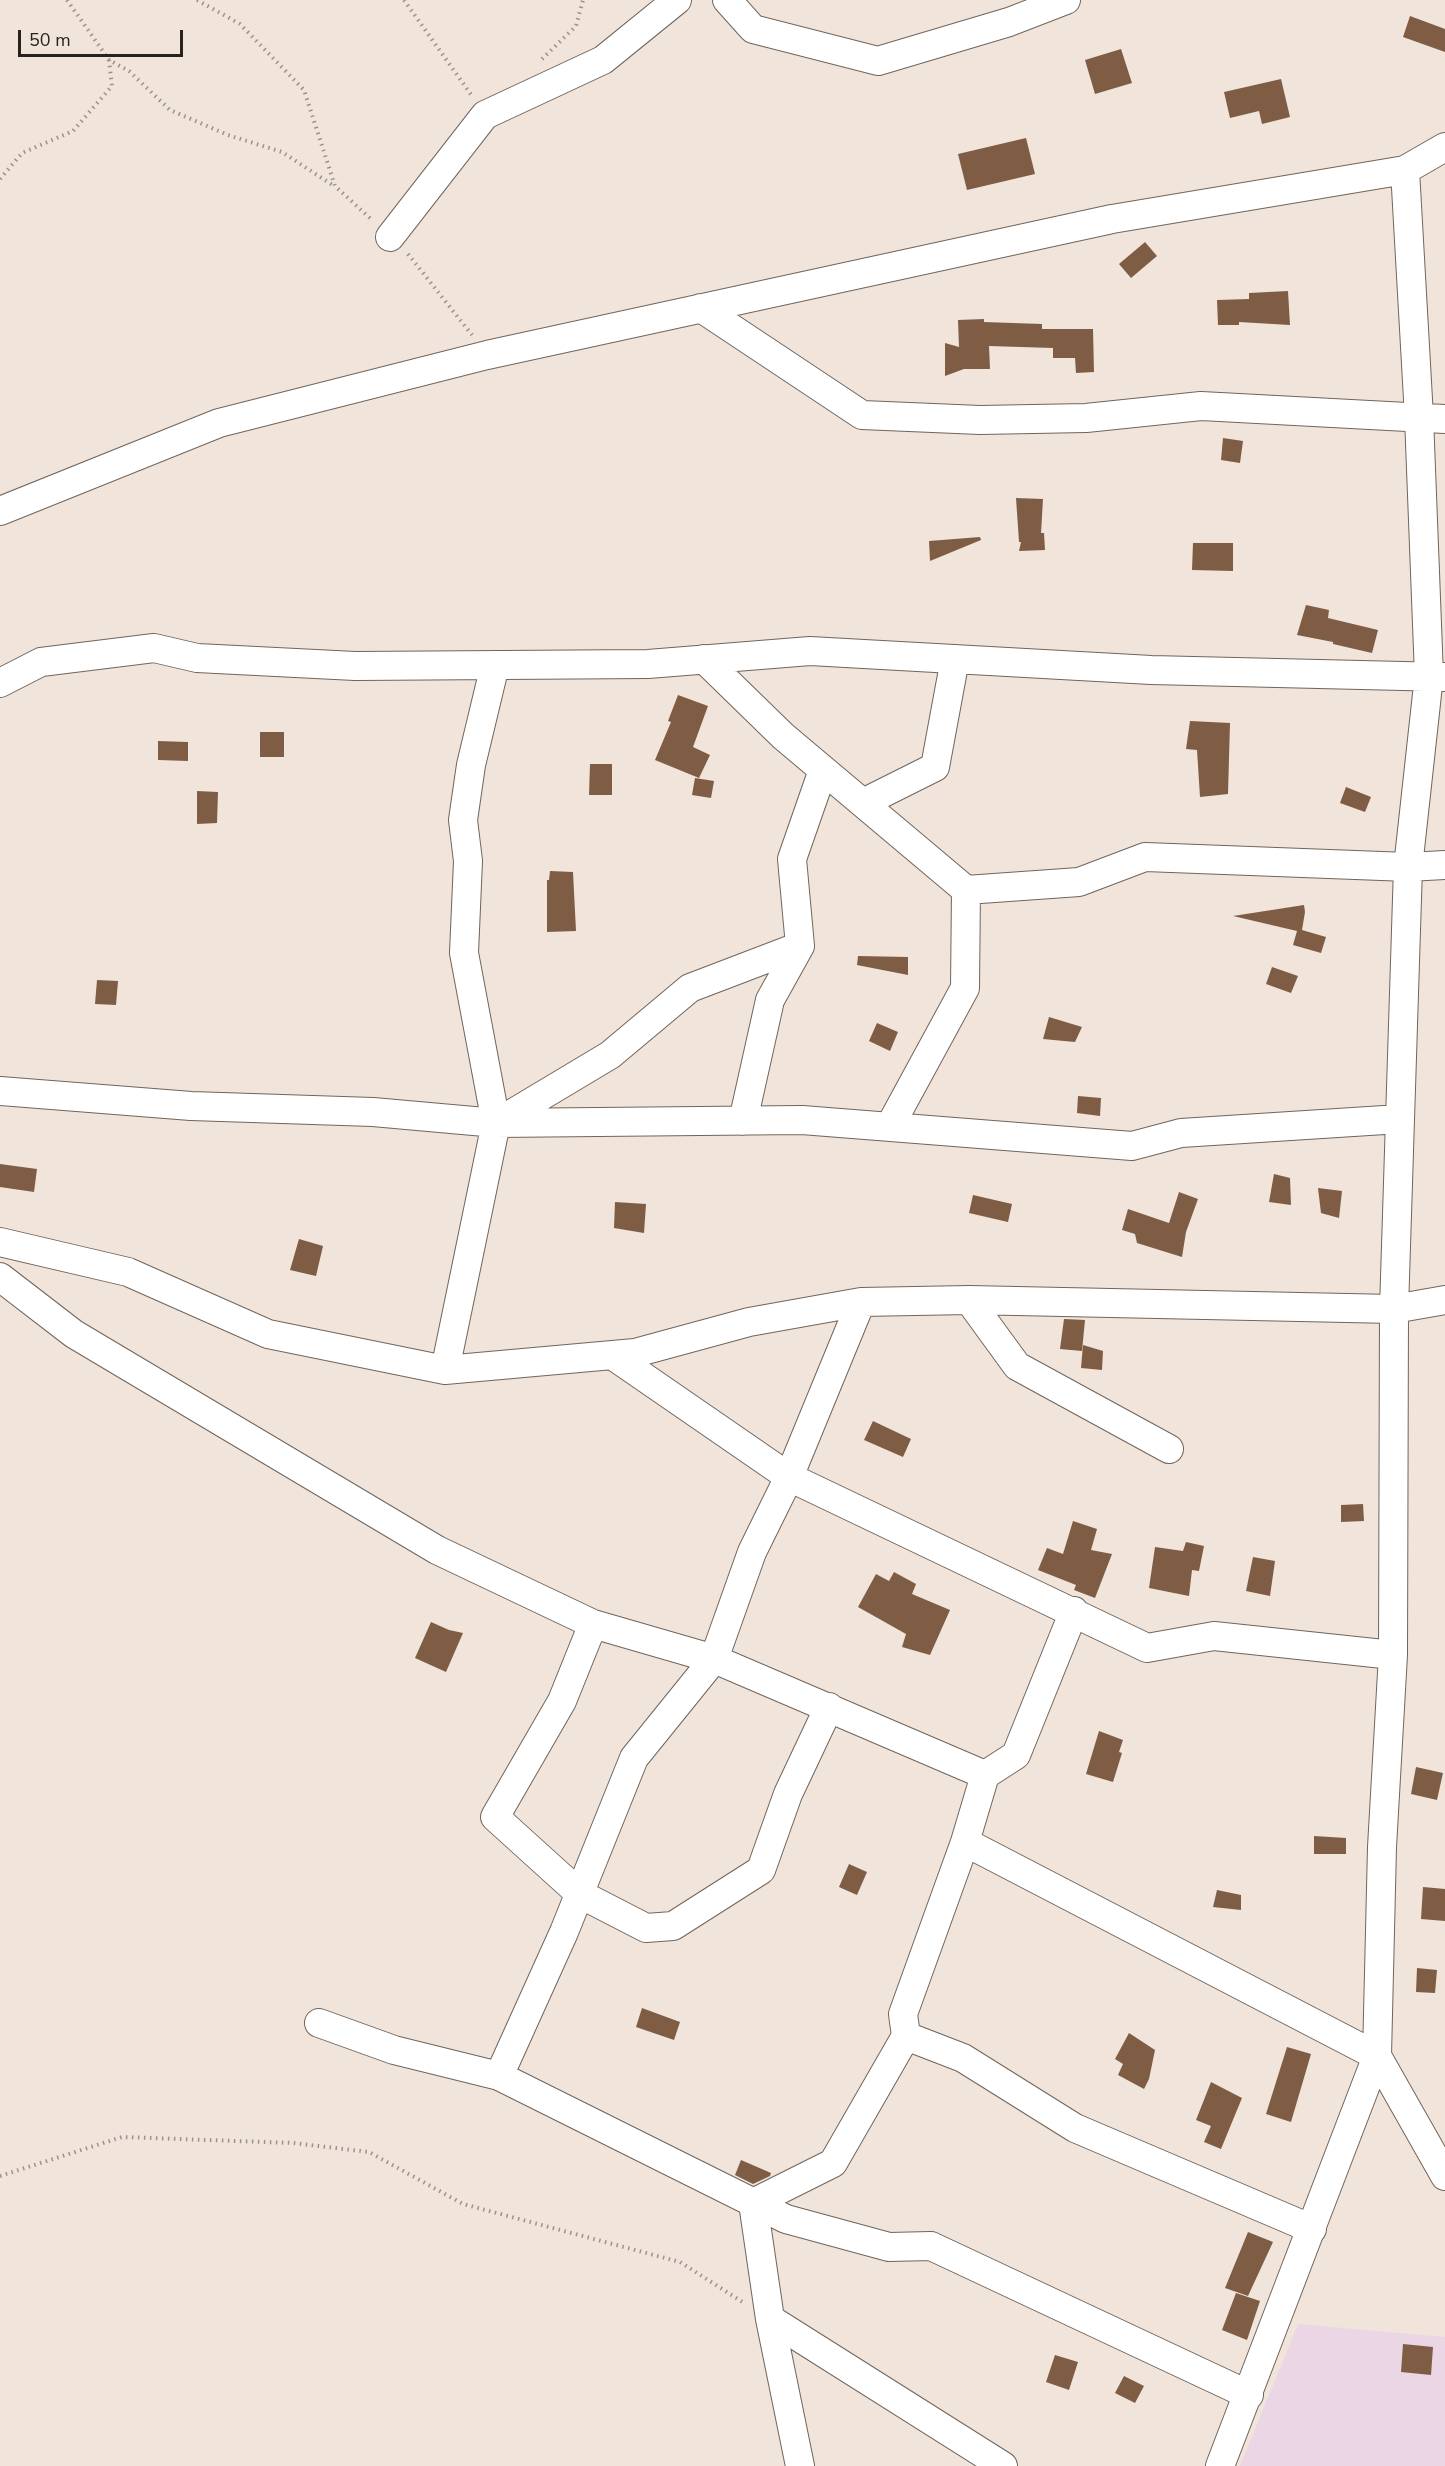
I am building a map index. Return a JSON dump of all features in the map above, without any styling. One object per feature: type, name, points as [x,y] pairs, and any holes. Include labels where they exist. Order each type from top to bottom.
[{"type":"street","points":[[390,237],[485,115],[603,60],[677,0]]},
{"type":"street","points":[[726,0],[753,29],[878,61],[1009,22],[1066,0]]},
{"type":"street","points":[[0,511],[219,423],[487,355],[1112,219],[1405,170],[1445,147]]},
{"type":"street","points":[[1220,2466],[1377,2056],[1382,1847],[1393,1655],[1394,1309],[1408,867],[1437,676],[1432,418],[1405,170]]},
{"type":"street","points":[[701,309],[862,415],[980,420],[1086,418],[1201,406],[1432,418]]},
{"type":"street","points":[[0,683],[41,662],[154,648],[197,658],[355,666],[648,664],[810,651],[1151,670],[1437,676]]},
{"type":"street","points":[[704,659],[783,736],[966,890],[1079,882],[1145,857],[1408,867],[1445,865]]},
{"type":"street","points":[[863,803],[934,767],[955,659]]},
{"type":"street","points":[[445,1370],[496,1123],[464,953],[468,861],[463,820],[471,765],[495,665]]},
{"type":"street","points":[[743,1121],[770,1000],[800,946],[792,859],[823,770]]},
{"type":"street","points":[[890,1126],[965,988],[966,890]]},
{"type":"street","points":[[496,1123],[610,1055],[690,988],[800,946]]},
{"type":"street","points":[[0,1091],[191,1106],[373,1112],[496,1123],[802,1120],[1132,1146],[1181,1133],[1400,1119]]},
{"type":"street","points":[[0,1242],[128,1272],[268,1334],[445,1370],[635,1353],[749,1322],[861,1302],[969,1300],[1394,1309],[1445,1300]]},
{"type":"street","points":[[0,1277],[74,1334],[437,1550],[593,1624],[714,1659],[985,1776]]},
{"type":"street","points":[[969,1300],[1017,1366],[1169,1449]]},
{"type":"street","points":[[499,2076],[580,1894],[634,1758],[714,1659],[752,1552],[789,1477],[861,1302]]},
{"type":"street","points":[[612,1355],[789,1477],[1074,1611],[1147,1648],[1214,1636],[1393,1655]]},
{"type":"street","points":[[753,2203],[833,2163],[906,2036],[903,2014],[965,1842],[985,1776],[1016,1755],[1074,1611]]},
{"type":"street","points":[[593,1624],[562,1701],[495,1817],[580,1894],[646,1928],[673,1926],[761,1870],[788,1794],[829,1707]]},
{"type":"street","points":[[965,1842],[1377,2056],[1445,2176]]},
{"type":"street","points":[[319,2023],[394,2050],[499,2076],[786,2219],[889,2247],[931,2246],[1249,2395]]},
{"type":"street","points":[[906,2036],[963,2058],[1075,2128],[1312,2229]]},
{"type":"street","points":[[753,2203],[770,2319],[800,2466]]},
{"type":"street","points":[[770,2319],[1003,2466]]},
{"type":"path","points":[[67,0],[110,60],[129,71],[171,110],[228,135],[282,152],[335,186],[415,261],[487,355]]},
{"type":"path","points":[[197,0],[240,24],[304,90],[335,186]]},
{"type":"path","points":[[404,0],[485,115]]},
{"type":"path","points":[[0,179],[22,153],[73,131],[112,86],[110,60]]},
{"type":"path","points":[[0,2176],[122,2137],[293,2144],[369,2152],[462,2204],[680,2262],[770,2319]]},
{"type":"shaded area","points":[[1298,2324],[1445,2337],[1445,2466],[1240,2466]]},
{"type":"building","points":[[1410,16],[1445,29],[1445,52],[1403,37]]},
{"type":"building","points":[[1121,49],[1132,83],[1095,94],[1085,60]]},
{"type":"building","points":[[1281,79],[1290,117],[1262,124],[1259,111],[1230,118],[1224,92]]},
{"type":"building","points":[[1026,138],[1035,174],[967,190],[958,154]]},
{"type":"building","points":[[1145,242],[1157,256],[1131,278],[1119,264]]},
{"type":"building","points":[[1288,291],[1290,325],[1239,322],[1239,325],[1218,325],[1217,300],[1249,299],[1249,293]]},
{"type":"building","points":[[984,319],[984,322],[1042,324],[1042,329],[1093,329],[1094,372],[1076,373],[1075,358],[1053,358],[1053,348],[989,346],[990,369],[964,369],[945,376],[945,343],[959,347],[958,320]]},
{"type":"building","points":[[1223,438],[1243,441],[1240,463],[1221,460]]},
{"type":"building","points":[[1016,498],[1043,499],[1041,533],[1044,533],[1045,550],[1019,551],[1021,542],[1019,542]]},
{"type":"building","points":[[980,537],[981,540],[930,561],[929,541]]},
{"type":"building","points":[[1193,543],[1233,543],[1233,571],[1192,570]]},
{"type":"building","points":[[1306,605],[1329,610],[1328,618],[1378,630],[1372,653],[1297,635]]},
{"type":"building","points":[[678,695],[708,706],[693,747],[710,755],[699,778],[655,760],[671,722],[668,721]]},
{"type":"building","points":[[1190,721],[1230,723],[1228,794],[1200,797],[1197,750],[1186,749]]},
{"type":"building","points":[[260,732],[284,732],[284,757],[260,757]]},
{"type":"building","points":[[158,741],[188,742],[188,761],[158,760]]},
{"type":"building","points":[[590,764],[612,764],[612,795],[589,795]]},
{"type":"building","points":[[695,778],[714,781],[711,798],[692,795]]},
{"type":"building","points":[[1346,787],[1371,797],[1365,812],[1340,803]]},
{"type":"building","points":[[197,791],[218,792],[217,823],[197,824]]},
{"type":"building","points":[[550,871],[573,872],[576,931],[547,932],[547,880],[549,880]]},
{"type":"building","points":[[1304,905],[1302,930],[1326,937],[1321,953],[1293,945],[1297,931],[1233,916]]},
{"type":"building","points":[[858,956],[908,957],[908,975],[857,965]]},
{"type":"building","points":[[1272,967],[1298,976],[1291,993],[1266,984]]},
{"type":"building","points":[[97,980],[118,981],[116,1005],[95,1004]]},
{"type":"building","points":[[1049,1017],[1082,1027],[1075,1042],[1043,1039]]},
{"type":"building","points":[[877,1023],[898,1032],[890,1051],[869,1041]]},
{"type":"building","points":[[1078,1096],[1101,1098],[1100,1116],[1077,1113]]},
{"type":"building","points":[[0,1164],[37,1169],[34,1192],[0,1187]]},
{"type":"building","points":[[1274,1174],[1290,1178],[1291,1205],[1269,1202]]},
{"type":"building","points":[[1318,1188],[1342,1191],[1339,1218],[1321,1213]]},
{"type":"building","points":[[1179,1192],[1198,1199],[1186,1232],[1182,1257],[1137,1243],[1135,1234],[1122,1230],[1128,1209],[1169,1223]]},
{"type":"building","points":[[973,1195],[1012,1204],[1008,1222],[969,1213]]},
{"type":"building","points":[[615,1202],[646,1204],[644,1233],[614,1228]]},
{"type":"building","points":[[299,1239],[323,1246],[316,1276],[290,1270]]},
{"type":"building","points":[[1064,1319],[1085,1320],[1082,1351],[1060,1349]]},
{"type":"building","points":[[1083,1345],[1103,1351],[1102,1370],[1081,1368]]},
{"type":"building","points":[[873,1421],[911,1439],[903,1457],[864,1440]]},
{"type":"building","points":[[1363,1504],[1364,1521],[1341,1522],[1341,1505]]},
{"type":"building","points":[[1073,1521],[1097,1529],[1091,1550],[1112,1554],[1095,1598],[1074,1590],[1076,1585],[1038,1570],[1047,1548],[1063,1554]]},
{"type":"building","points":[[1186,1542],[1204,1546],[1199,1571],[1192,1570],[1189,1596],[1149,1588],[1155,1547],[1183,1551]]},
{"type":"building","points":[[1253,1557],[1275,1561],[1270,1596],[1246,1591]]},
{"type":"building","points":[[894,1572],[916,1584],[912,1594],[950,1610],[930,1655],[902,1647],[906,1634],[858,1607],[876,1574],[889,1581]]},
{"type":"building","points":[[431,1622],[463,1633],[446,1672],[415,1658]]},
{"type":"building","points":[[1099,1731],[1123,1740],[1119,1752],[1122,1753],[1113,1782],[1086,1774]]},
{"type":"building","points":[[1416,1767],[1443,1773],[1437,1800],[1411,1794]]},
{"type":"building","points":[[1314,1836],[1346,1838],[1346,1854],[1314,1854]]},
{"type":"building","points":[[849,1864],[867,1872],[857,1895],[839,1887]]},
{"type":"building","points":[[1423,1887],[1445,1889],[1445,1921],[1421,1919]]},
{"type":"building","points":[[1217,1890],[1241,1895],[1241,1910],[1213,1907]]},
{"type":"building","points":[[1417,1968],[1437,1970],[1435,1993],[1416,1992]]},
{"type":"building","points":[[642,2008],[680,2022],[674,2040],[636,2027]]},
{"type":"building","points":[[1129,2033],[1155,2050],[1149,2079],[1144,2089],[1118,2075],[1123,2064],[1115,2059]]},
{"type":"building","points":[[1287,2047],[1311,2054],[1291,2122],[1266,2114]]},
{"type":"building","points":[[1211,2082],[1242,2098],[1221,2149],[1204,2142],[1211,2126],[1196,2120]]},
{"type":"building","points":[[741,2160],[771,2173],[770,2176],[753,2184],[735,2175]]},
{"type":"building","points":[[1248,2232],[1273,2242],[1248,2296],[1225,2288]]},
{"type":"building","points":[[1236,2293],[1260,2301],[1247,2340],[1222,2330]]},
{"type":"building","points":[[1403,2344],[1433,2347],[1431,2375],[1401,2372]]},
{"type":"building","points":[[1055,2355],[1078,2362],[1069,2390],[1046,2382]]},
{"type":"building","points":[[1124,2376],[1144,2386],[1135,2403],[1115,2393]]}]
